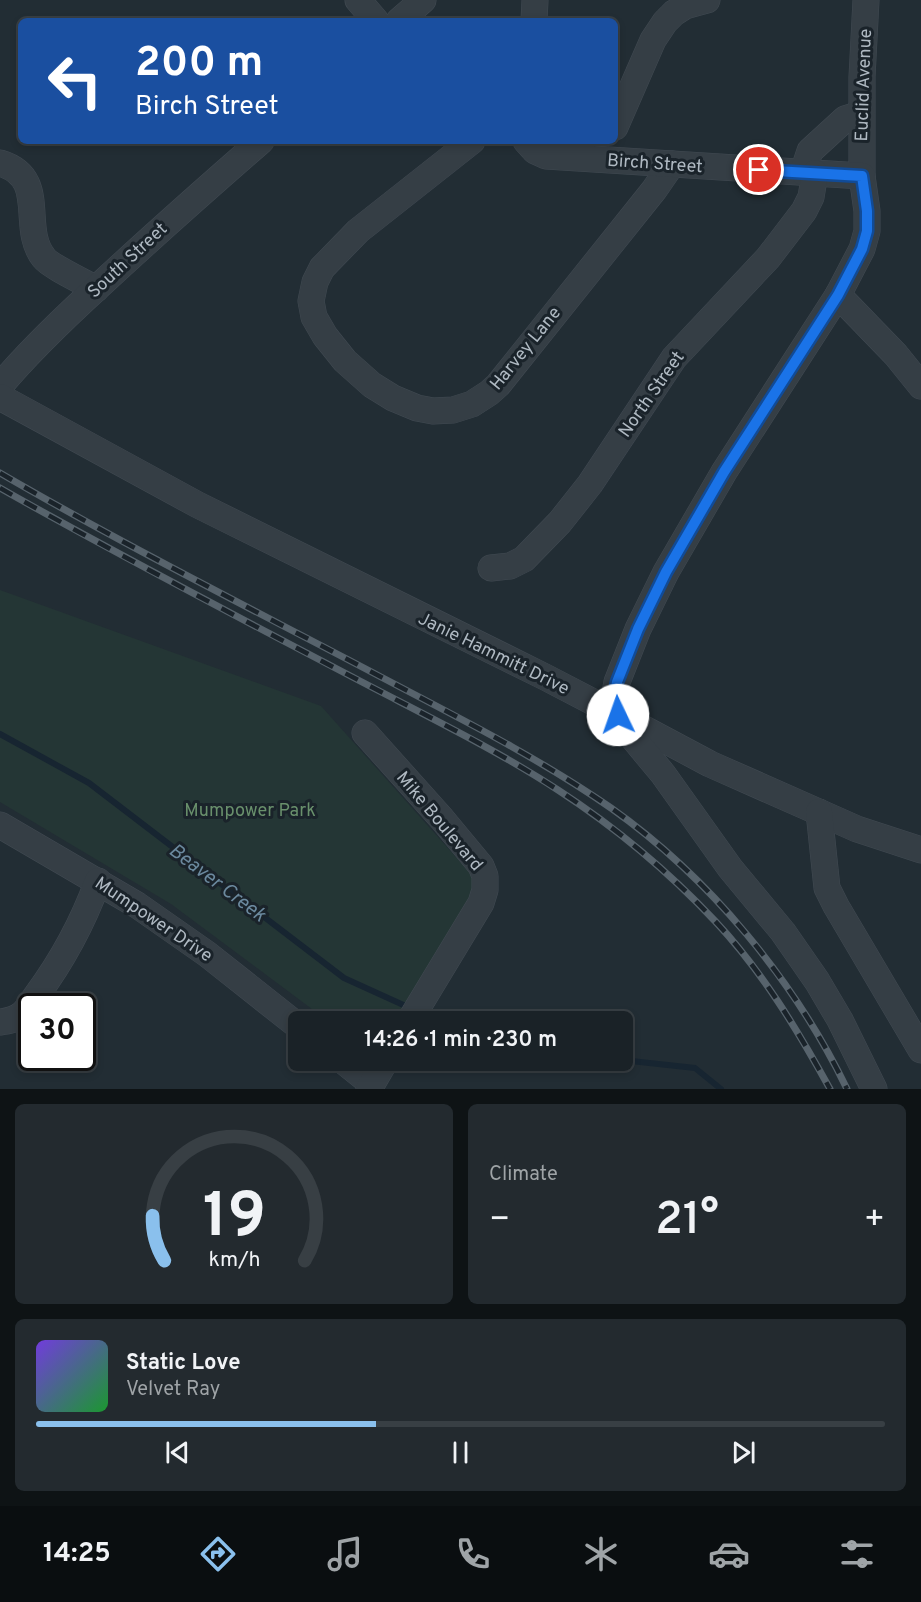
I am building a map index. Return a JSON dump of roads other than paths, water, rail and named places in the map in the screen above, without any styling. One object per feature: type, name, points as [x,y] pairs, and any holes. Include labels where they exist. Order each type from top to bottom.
[{"type":"street","points":[[358,0],[373,18]]},
{"type":"street","points":[[402,18],[423,0]]},
{"type":"street","points":[[534,18],[535,0]]},
{"type":"street","points":[[618,120],[653,40],[665,22],[685,6],[707,0]]},
{"type":"street","name":"Euclid Avenue","points":[[618,715],[614,698],[617,682],[638,629],[666,572],[724,472],[838,295],[862,249],[867,231],[867,211],[862,176],[861,114],[866,0]]},
{"type":"street","name":"North Street","points":[[491,568],[510,566],[524,559],[560,522],[590,484],[674,358],[768,258],[804,211],[811,196],[810,151],[845,119],[861,114]]},
{"type":"street","name":"South Street","points":[[0,386],[46,336],[157,231],[258,144]]},
{"type":"street","name":"Harvey Lane","points":[[468,144],[358,231],[322,268],[315,282],[312,301],[314,316],[325,336],[345,361],[372,385],[393,398],[417,408],[433,411],[453,410],[472,404],[498,385],[654,190],[672,164]]},
{"type":"street","name":"Birch Street","points":[[529,144],[535,151],[546,156],[608,150],[672,164],[862,176]]},
{"type":"street","points":[[0,163],[15,170],[31,193],[35,244],[45,260],[96,289]]},
{"type":"street","points":[[838,295],[896,355],[921,386]]},
{"type":"street","name":"Janie Hammitt Drive","points":[[0,397],[198,506],[618,715],[624,727],[663,774],[730,868],[783,932],[817,981],[840,1020],[874,1089]]},
{"type":"street","points":[[618,715],[710,764],[857,829],[921,850]]},
{"type":"street","name":"Mike Boulevard","points":[[365,733],[475,858],[485,876],[485,890],[481,903],[416,1011]]},
{"type":"street","points":[[819,812],[827,888],[921,1050]]},
{"type":"street","name":"Mumpower Drive","points":[[0,825],[137,905],[207,954],[288,1018]]},
{"type":"street","points":[[0,1022],[23,1014],[43,987],[74,936],[88,909],[98,881]]},
{"type":"street","points":[[353,1071],[370,1087],[379,1071]]},
{"type":"waterway","name":"Beaver Creek","points":[[0,734],[89,783],[344,978],[410,1008]]},
{"type":"waterway","name":"Beaver Creek","points":[[633,1061],[695,1068],[721,1089]]},
{"type":"railway","points":[[0,473],[135,548],[489,734],[611,808],[647,835],[682,866],[746,934],[802,1009],[847,1089]]},
{"type":"railway","points":[[0,488],[89,538],[485,747],[558,790],[600,819],[679,885],[732,940],[778,1001],[830,1089]]},
{"type":"park label","name":"Mumpower Park","points":[[250,810]]}]
